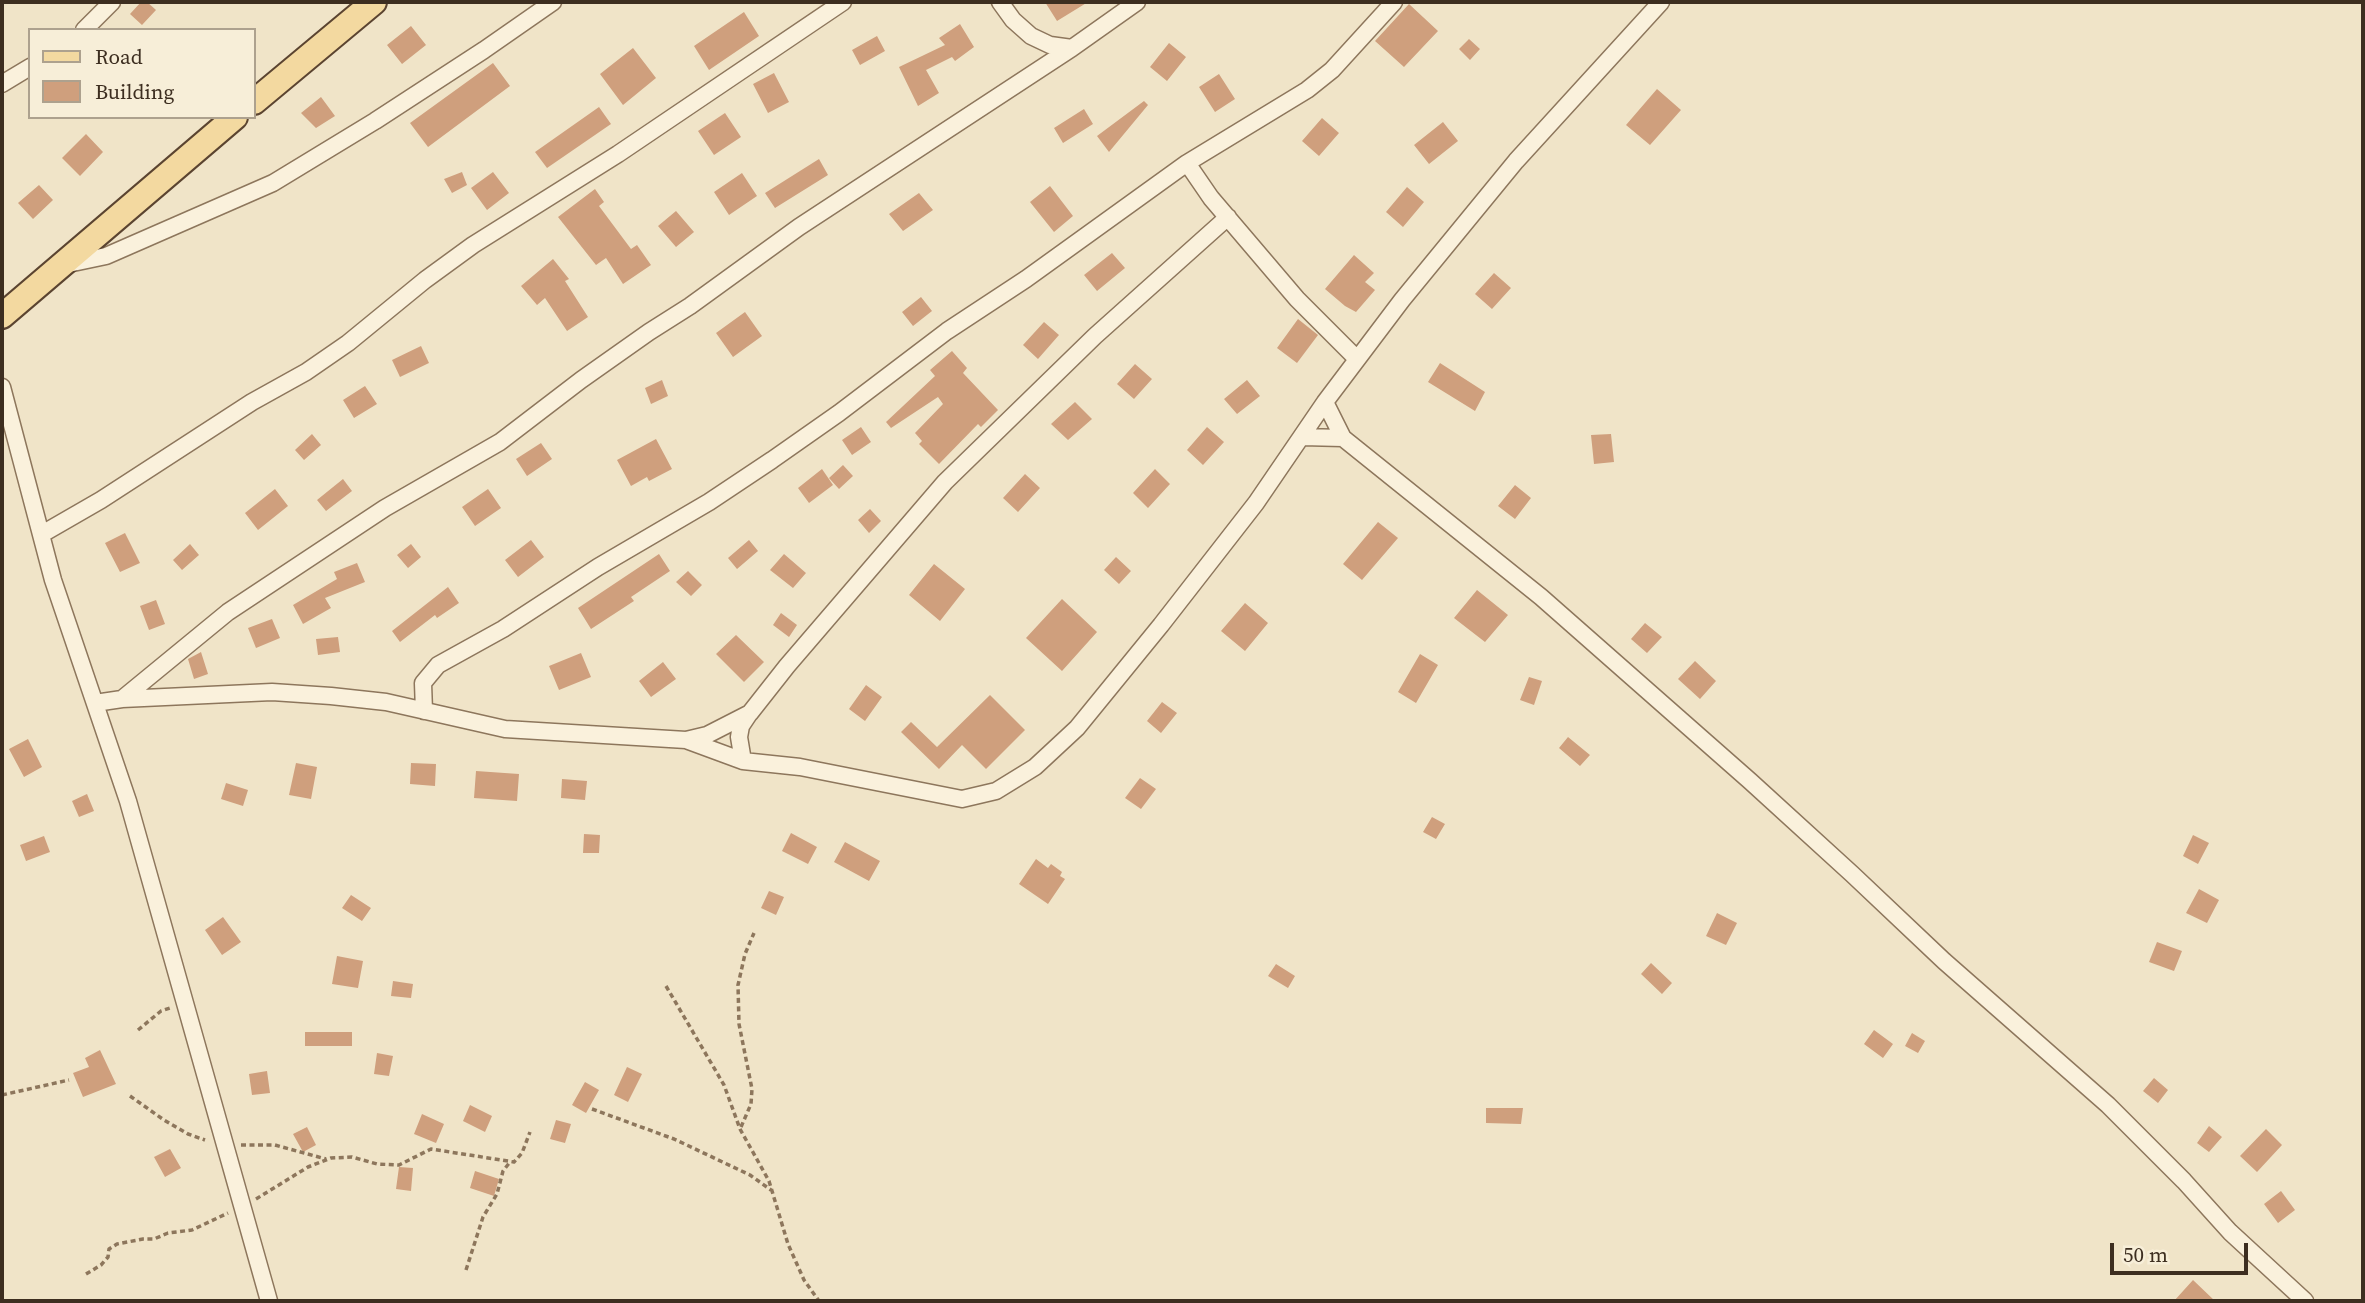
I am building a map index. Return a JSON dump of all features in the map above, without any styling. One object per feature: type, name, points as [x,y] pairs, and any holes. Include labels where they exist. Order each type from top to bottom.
[{"type":"main road","points":[[256,100],[374,2]]},
{"type":"main road","points":[[2,316],[233,119]]},
{"type":"street","points":[[86,28],[113,2]]},
{"type":"street","points":[[62,265],[106,256],[273,183],[419,92],[552,2]]},
{"type":"street","points":[[42,534],[101,500],[253,402],[306,372],[348,343],[473,245],[618,154],[843,2]]},
{"type":"street","points":[[1000,2],[1013,20],[1031,36],[1050,45],[1072,48]]},
{"type":"street","points":[[122,699],[228,612],[385,508],[500,442],[615,356],[690,306],[799,227],[1072,48],[1137,2]]},
{"type":"street","points":[[424,711],[423,682],[439,665],[503,629],[598,567],[709,502],[839,413],[947,331],[1026,279],[1187,163],[1307,90],[1332,71],[1394,2]]},
{"type":"street","points":[[95,703],[122,699],[272,692],[386,702],[505,729],[686,740],[743,761],[800,767],[962,799],[996,791],[1035,766],[1077,728],[1233,533],[1325,402],[1402,300],[1516,161],[1661,2]]},
{"type":"street","points":[[2,83],[28,68]]},
{"type":"street","points":[[1187,163],[1297,299],[1357,359]]},
{"type":"street","points":[[743,761],[739,737],[741,726],[750,713],[944,482],[1095,336],[1228,217]]},
{"type":"street","points":[[2,387],[53,580],[128,801],[269,1301]]},
{"type":"street","points":[[1325,402],[1343,438],[1541,597],[1750,781],[1944,961],[2108,1105],[2184,1181],[2230,1232],[2305,1301]]},
{"type":"street","points":[[1302,437],[1343,438]]},
{"type":"street","points":[[686,740],[707,735],[750,713]]},
{"type":"path","points":[[740,1129],[751,1104],[752,1089],[739,1024],[738,985],[754,933]]},
{"type":"path","points":[[666,986],[723,1085],[740,1129],[772,1190],[788,1244],[804,1280],[819,1301]]},
{"type":"path","points":[[138,1030],[161,1011],[186,1006]]},
{"type":"path","points":[[2,1095],[69,1080]]},
{"type":"path","points":[[592,1110],[674,1139],[750,1175],[772,1190]]},
{"type":"path","points":[[86,1275],[101,1265],[109,1250],[117,1244],[192,1230],[224,1214],[243,1211],[260,1195],[308,1167],[331,1158],[352,1157],[377,1164],[399,1165],[431,1149],[514,1162],[522,1153],[530,1132]]},
{"type":"path","points":[[466,1270],[483,1217],[497,1194],[503,1171],[510,1162]]},
{"type":"building","points":[[141,2],[147,2],[156,10],[142,25],[130,14]]},
{"type":"building","points":[[1045,2],[1088,2],[1057,21]]},
{"type":"building","points":[[1409,4],[1438,31],[1404,67],[1375,41]]},
{"type":"building","points":[[744,12],[759,36],[709,70],[694,46]]},
{"type":"building","points":[[960,24],[974,47],[955,61],[952,57],[926,70],[939,93],[918,106],[899,67],[945,45],[939,38]]},
{"type":"building","points":[[411,26],[426,45],[402,64],[387,45]]},
{"type":"building","points":[[877,36],[885,51],[860,65],[852,50]]},
{"type":"building","points":[[1469,39],[1480,49],[1470,60],[1459,49]]},
{"type":"building","points":[[1169,43],[1186,57],[1167,81],[1150,67]]},
{"type":"building","points":[[633,48],[656,78],[623,105],[600,74]]},
{"type":"building","points":[[493,63],[510,86],[428,147],[410,123]]},
{"type":"building","points":[[774,73],[789,102],[768,113],[753,84]]},
{"type":"building","points":[[1219,74],[1235,99],[1215,112],[1199,87]]},
{"type":"building","points":[[1657,89],[1681,110],[1650,145],[1626,125]]},
{"type":"building","points":[[321,97],[335,116],[316,128],[301,113]]},
{"type":"building","points":[[1144,101],[1148,105],[1109,152],[1097,136]]},
{"type":"building","points":[[599,107],[611,124],[547,168],[535,152]]},
{"type":"building","points":[[1084,109],[1093,124],[1063,143],[1054,128]]},
{"type":"building","points":[[725,113],[741,137],[714,155],[698,131]]},
{"type":"building","points":[[1322,118],[1339,133],[1319,156],[1302,141]]},
{"type":"building","points":[[1443,122],[1458,141],[1429,164],[1414,145]]},
{"type":"building","points":[[86,134],[103,152],[80,176],[62,158]]},
{"type":"building","points":[[819,159],[828,175],[775,208],[765,193]]},
{"type":"building","points":[[462,172],[467,185],[452,193],[444,179]]},
{"type":"building","points":[[493,172],[509,193],[487,210],[471,188]]},
{"type":"building","points":[[742,173],[757,196],[729,215],[714,192]]},
{"type":"building","points":[[39,185],[53,200],[33,219],[18,203]]},
{"type":"building","points":[[1050,186],[1073,216],[1054,232],[1030,202]]},
{"type":"building","points":[[1407,187],[1424,202],[1403,227],[1386,212]]},
{"type":"building","points":[[595,189],[604,202],[599,206],[631,249],[637,245],[651,265],[623,284],[606,258],[596,265],[558,217]]},
{"type":"building","points":[[919,193],[933,210],[903,231],[889,214]]},
{"type":"building","points":[[676,211],[694,232],[676,247],[658,226]]},
{"type":"building","points":[[1112,253],[1125,268],[1097,291],[1084,275]]},
{"type":"building","points":[[1354,255],[1374,273],[1365,282],[1375,290],[1356,312],[1325,289]]},
{"type":"building","points":[[553,259],[569,279],[565,281],[588,317],[567,331],[545,298],[537,305],[521,286]]},
{"type":"building","points":[[1494,273],[1511,288],[1492,309],[1475,294]]},
{"type":"building","points":[[921,297],[932,311],[913,326],[902,312]]},
{"type":"building","points":[[745,312],[762,336],[733,357],[716,333]]},
{"type":"building","points":[[1298,319],[1318,335],[1297,363],[1277,348]]},
{"type":"building","points":[[1044,322],[1059,335],[1038,359],[1023,345]]},
{"type":"building","points":[[421,346],[429,363],[400,377],[392,360]]},
{"type":"building","points":[[952,351],[967,368],[963,373],[998,410],[981,427],[978,424],[939,464],[919,444],[922,441],[915,433],[943,404],[938,397],[891,428],[886,422],[935,376],[930,370]]},
{"type":"building","points":[[1440,363],[1485,392],[1475,411],[1428,382]]},
{"type":"building","points":[[1135,364],[1152,379],[1134,399],[1117,384]]},
{"type":"building","points":[[662,380],[668,396],[651,404],[645,388]]},
{"type":"building","points":[[1247,380],[1260,396],[1237,414],[1224,399]]},
{"type":"building","points":[[365,386],[377,404],[354,418],[343,400]]},
{"type":"building","points":[[1075,402],[1092,419],[1068,440],[1051,424]]},
{"type":"building","points":[[861,427],[871,442],[852,455],[842,440]]},
{"type":"building","points":[[1207,427],[1224,442],[1203,465],[1187,450]]},
{"type":"building","points":[[312,434],[321,445],[304,460],[295,450]]},
{"type":"building","points":[[1611,434],[1614,462],[1594,464],[1591,435]]},
{"type":"building","points":[[656,439],[672,469],[649,481],[647,477],[631,486],[617,460]]},
{"type":"building","points":[[541,443],[552,459],[527,476],[516,459]]},
{"type":"building","points":[[843,465],[853,476],[839,489],[829,478]]},
{"type":"building","points":[[822,469],[833,485],[809,503],[798,488]]},
{"type":"building","points":[[1155,469],[1170,484],[1148,508],[1133,493]]},
{"type":"building","points":[[1025,474],[1040,488],[1018,512],[1003,498]]},
{"type":"building","points":[[343,479],[352,491],[326,511],[317,500]]},
{"type":"building","points":[[1515,485],[1531,498],[1515,519],[1498,506]]},
{"type":"building","points":[[275,489],[288,506],[258,530],[245,513]]},
{"type":"building","points":[[488,489],[501,508],[475,526],[462,507]]},
{"type":"building","points":[[870,509],[881,521],[869,533],[858,520]]},
{"type":"building","points":[[1378,522],[1398,538],[1362,580],[1343,564]]},
{"type":"building","points":[[125,533],[140,563],[120,572],[105,543]]},
{"type":"building","points":[[531,540],[544,557],[518,577],[505,560]]},
{"type":"building","points":[[749,540],[758,551],[737,569],[728,558]]},
{"type":"building","points":[[190,544],[199,555],[182,570],[173,560]]},
{"type":"building","points":[[411,544],[421,557],[408,568],[397,555]]},
{"type":"building","points":[[659,554],[670,571],[631,597],[634,601],[591,629],[578,608]]},
{"type":"building","points":[[784,554],[806,573],[793,588],[770,570]]},
{"type":"building","points":[[1116,557],[1131,571],[1119,584],[1104,570]]},
{"type":"building","points":[[357,563],[365,582],[325,598],[331,608],[303,624],[293,605],[337,579],[334,572]]},
{"type":"building","points":[[934,564],[965,589],[940,621],[909,595]]},
{"type":"building","points":[[688,571],[702,585],[691,596],[676,582]]},
{"type":"building","points":[[448,587],[459,603],[437,618],[435,615],[400,642],[392,631]]},
{"type":"building","points":[[1477,590],[1508,615],[1485,642],[1454,618]]},
{"type":"building","points":[[1062,599],[1097,632],[1062,671],[1026,638]]},
{"type":"building","points":[[156,600],[165,624],[149,630],[140,606]]},
{"type":"building","points":[[1245,603],[1268,623],[1245,651],[1221,631]]},
{"type":"building","points":[[781,613],[797,625],[789,637],[773,625]]},
{"type":"building","points":[[272,619],[280,638],[256,648],[248,628]]},
{"type":"building","points":[[1645,623],[1662,637],[1647,653],[1631,639]]},
{"type":"building","points":[[736,635],[764,662],[744,682],[716,654]]},
{"type":"building","points":[[338,637],[340,652],[318,655],[316,639]]},
{"type":"building","points":[[201,652],[208,674],[194,679],[188,659]]},
{"type":"building","points":[[581,653],[591,677],[559,690],[549,666]]},
{"type":"building","points":[[1420,654],[1438,665],[1416,703],[1398,692]]},
{"type":"building","points":[[1695,661],[1716,681],[1700,699],[1678,679]]},
{"type":"building","points":[[663,662],[676,679],[651,697],[639,681]]},
{"type":"building","points":[[1529,677],[1542,681],[1534,705],[1520,700]]},
{"type":"building","points":[[866,685],[882,697],[865,721],[849,709]]},
{"type":"building","points":[[990,695],[1025,730],[986,769],[962,745],[939,769],[901,732],[911,722],[937,747]]},
{"type":"building","points":[[1162,702],[1177,713],[1161,733],[1147,721]]},
{"type":"building","points":[[1568,737],[1590,755],[1580,766],[1559,748]]},
{"type":"building","points":[[28,739],[42,767],[24,777],[9,749]]},
{"type":"building","points":[[296,763],[317,767],[311,799],[289,795]]},
{"type":"building","points":[[411,763],[436,764],[435,786],[410,784]]},
{"type":"building","points":[[476,771],[519,774],[517,801],[474,798]]},
{"type":"building","points":[[1140,778],[1156,789],[1141,809],[1125,798]]},
{"type":"building","points":[[562,779],[587,781],[585,800],[561,798]]},
{"type":"building","points":[[226,783],[248,790],[243,806],[221,799]]},
{"type":"building","points":[[87,794],[94,811],[79,817],[72,801]]},
{"type":"building","points":[[1432,817],[1445,824],[1436,839],[1423,832]]},
{"type":"building","points":[[791,833],[817,847],[808,864],[782,851]]},
{"type":"building","points":[[584,834],[600,835],[599,853],[583,853]]},
{"type":"building","points":[[2193,835],[2209,843],[2198,864],[2183,856]]},
{"type":"building","points":[[44,836],[50,852],[26,861],[20,845]]},
{"type":"building","points":[[845,842],[880,861],[869,881],[834,862]]},
{"type":"building","points":[[1036,859],[1048,868],[1051,864],[1062,872],[1060,876],[1065,879],[1048,904],[1019,884]]},
{"type":"building","points":[[2199,889],[2219,900],[2207,923],[2186,913]]},
{"type":"building","points":[[769,891],[784,897],[776,915],[761,908]]},
{"type":"building","points":[[351,895],[371,908],[362,921],[342,908]]},
{"type":"building","points":[[1717,913],[1737,923],[1726,945],[1706,936]]},
{"type":"building","points":[[223,917],[241,942],[222,955],[205,930]]},
{"type":"building","points":[[2157,942],[2182,951],[2174,971],[2149,962]]},
{"type":"building","points":[[337,956],[363,961],[358,988],[332,984]]},
{"type":"building","points":[[1651,963],[1672,983],[1662,994],[1641,974]]},
{"type":"building","points":[[1276,964],[1295,976],[1288,988],[1268,976]]},
{"type":"building","points":[[393,981],[413,984],[411,998],[391,996]]},
{"type":"building","points":[[1874,1030],[1893,1044],[1883,1058],[1864,1044]]},
{"type":"building","points":[[305,1032],[352,1032],[352,1046],[305,1046]]},
{"type":"building","points":[[1912,1033],[1925,1041],[1918,1053],[1905,1046]]},
{"type":"building","points":[[100,1050],[116,1084],[83,1097],[73,1073],[89,1067],[85,1058]]},
{"type":"building","points":[[377,1053],[393,1056],[389,1076],[374,1074]]},
{"type":"building","points":[[627,1067],[642,1074],[628,1102],[614,1095]]},
{"type":"building","points":[[267,1071],[270,1093],[252,1095],[249,1074]]},
{"type":"building","points":[[2154,1078],[2168,1090],[2158,1103],[2143,1091]]},
{"type":"building","points":[[585,1082],[599,1090],[586,1113],[572,1105]]},
{"type":"building","points":[[470,1105],[492,1116],[485,1132],[463,1121]]},
{"type":"building","points":[[1486,1108],[1523,1108],[1521,1124],[1486,1123]]},
{"type":"building","points":[[422,1114],[444,1124],[436,1143],[414,1134]]},
{"type":"building","points":[[556,1120],[571,1124],[565,1143],[550,1139]]},
{"type":"building","points":[[2209,1126],[2222,1137],[2209,1152],[2197,1143]]},
{"type":"building","points":[[307,1127],[316,1145],[303,1152],[293,1134]]},
{"type":"building","points":[[2266,1129],[2282,1145],[2257,1172],[2240,1156]]},
{"type":"building","points":[[170,1149],[181,1168],[165,1177],[154,1157]]},
{"type":"building","points":[[399,1167],[413,1168],[411,1191],[396,1189]]},
{"type":"building","points":[[475,1171],[499,1179],[494,1196],[470,1188]]},
{"type":"building","points":[[2281,1191],[2295,1210],[2278,1223],[2264,1204]]},
{"type":"building","points":[[2193,1280],[2215,1301],[2174,1301]]}]
